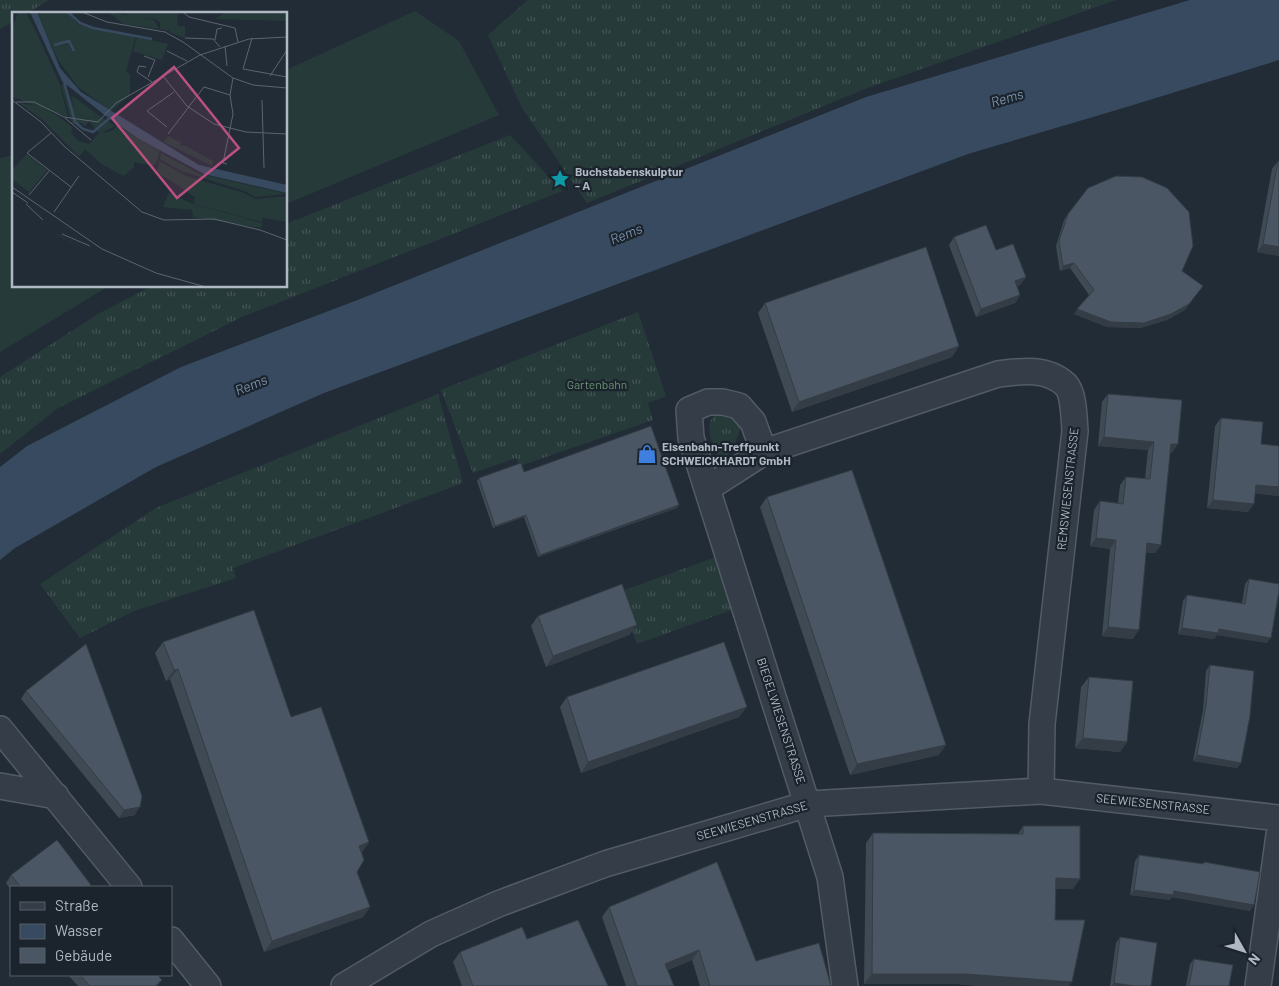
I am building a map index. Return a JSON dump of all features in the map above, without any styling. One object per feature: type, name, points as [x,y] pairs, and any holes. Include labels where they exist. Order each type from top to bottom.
[{"type":"street","name":"REMSWIESENSTRASSE","points":[[708,488],[764,452],[998,374],[1028,370],[1049,374],[1067,386],[1074,408],[1075,431],[1042,724],[1041,791]]},
{"type":"street","name":"BIEGELWIESENSTRASSE","points":[[764,452],[753,422],[739,406],[723,402],[708,402],[689,410],[691,438],[830,877],[845,986]]},
{"type":"street","points":[[0,729],[128,886]]},
{"type":"street","points":[[0,786],[56,796]]},
{"type":"street","name":"SEEWIESENSTRASSE","points":[[344,986],[431,934],[498,904],[605,864],[808,804],[1041,791],[1279,818]]},
{"type":"street","points":[[1258,986],[1279,835]]},
{"type":"street","points":[[172,941],[208,986]]},
{"type":"green space","points":[[0,0],[49,0],[29,12],[12,12],[12,22],[0,29]]},
{"type":"green space","points":[[528,0],[1116,0],[865,89],[587,203],[522,108],[488,35]]},
{"type":"green space","points":[[415,11],[459,41],[499,115],[288,203],[288,69]]},
{"type":"green space","points":[[510,135],[562,191],[242,317],[58,408],[0,454],[0,377],[98,314],[148,288],[288,288],[288,223]]},
{"type":"green space","points":[[12,155],[12,288],[106,288],[0,352],[0,158]]},
{"type":"green space","name":"Gartenbahn","points":[[638,312],[666,396],[648,403],[653,420],[520,466],[516,458],[473,473],[441,390]]},
{"type":"green space","points":[[438,394],[463,483],[233,568],[236,578],[134,611],[80,638],[40,584],[156,508]]},
{"type":"green space","points":[[719,412],[729,412],[741,427],[732,451],[725,457],[718,455],[709,427],[714,416]]},
{"type":"green space","points":[[719,556],[737,608],[637,644],[619,592]]},
{"type":"water","name":"Rems","points":[[1190,0],[1279,0],[1279,60],[968,154],[324,393],[156,467],[15,548],[0,560],[0,467],[27,446],[181,367],[355,301],[866,97]]},
{"type":"building","points":[[1279,162],[1279,247],[1263,244]]},
{"type":"building","points":[[1116,176],[1142,177],[1167,188],[1189,212],[1193,246],[1182,271],[1203,286],[1189,304],[1171,314],[1144,323],[1111,322],[1077,309],[1094,290],[1074,263],[1063,266],[1059,241],[1068,214],[1088,188]]},
{"type":"building","points":[[986,225],[996,250],[1013,244],[1026,277],[1015,281],[1020,295],[981,309],[954,237]]},
{"type":"building","points":[[926,247],[959,346],[799,402],[765,303]]},
{"type":"building","points":[[1108,394],[1182,400],[1178,444],[1171,444],[1161,545],[1147,543],[1139,630],[1108,627],[1116,540],[1096,538],[1100,501],[1123,504],[1126,477],[1150,479],[1154,442],[1104,437]]},
{"type":"building","points":[[1221,418],[1263,422],[1261,444],[1279,446],[1279,487],[1256,485],[1254,504],[1213,500]]},
{"type":"building","points":[[651,426],[679,505],[540,555],[526,515],[495,526],[479,478],[521,463],[524,472]]},
{"type":"building","points":[[852,470],[946,745],[857,764],[767,497]]},
{"type":"building","points":[[1249,579],[1279,584],[1271,638],[1219,629],[1218,633],[1182,628],[1187,595],[1245,604]]},
{"type":"building","points":[[622,584],[637,625],[553,656],[538,616]]},
{"type":"building","points":[[254,610],[291,717],[321,707],[369,842],[359,846],[364,860],[357,872],[370,907],[272,941],[178,669],[174,670],[163,642]]},
{"type":"building","points":[[724,642],[747,707],[588,762],[567,697]]},
{"type":"building","points":[[86,644],[142,796],[140,807],[124,810],[26,691]]},
{"type":"building","points":[[1210,665],[1254,671],[1250,716],[1241,763],[1197,755],[1206,705]]},
{"type":"building","points":[[1089,677],[1133,681],[1127,742],[1083,738]]},
{"type":"building","points":[[1023,826],[1080,826],[1080,879],[1056,878],[1055,920],[1085,920],[1072,982],[965,974],[872,974],[873,833],[1023,834]]},
{"type":"building","points":[[57,840],[91,885],[20,886],[11,875]]},
{"type":"building","points":[[1139,855],[1204,864],[1204,862],[1260,872],[1254,905],[1174,891],[1173,895],[1134,890]]},
{"type":"building","points":[[717,862],[756,961],[819,943],[831,986],[710,986],[699,950],[665,964],[674,986],[637,986],[609,907]]},
{"type":"building","points":[[578,920],[608,986],[473,986],[460,952],[522,927],[527,939]]},
{"type":"building","points":[[1120,937],[1157,943],[1151,986],[1114,983]]},
{"type":"building","points":[[1194,959],[1233,965],[1229,986],[1189,986]]},
{"type":"building","points":[[81,976],[158,976],[162,980],[155,986],[90,986]]},
{"type":"place","name":"Buchstabenskulptur - A","points":[[560,179]]},
{"type":"place","name":"Eisenbahn-Treffpunkt SCHWEICKHARDT GmbH","points":[[647,454]]}]
